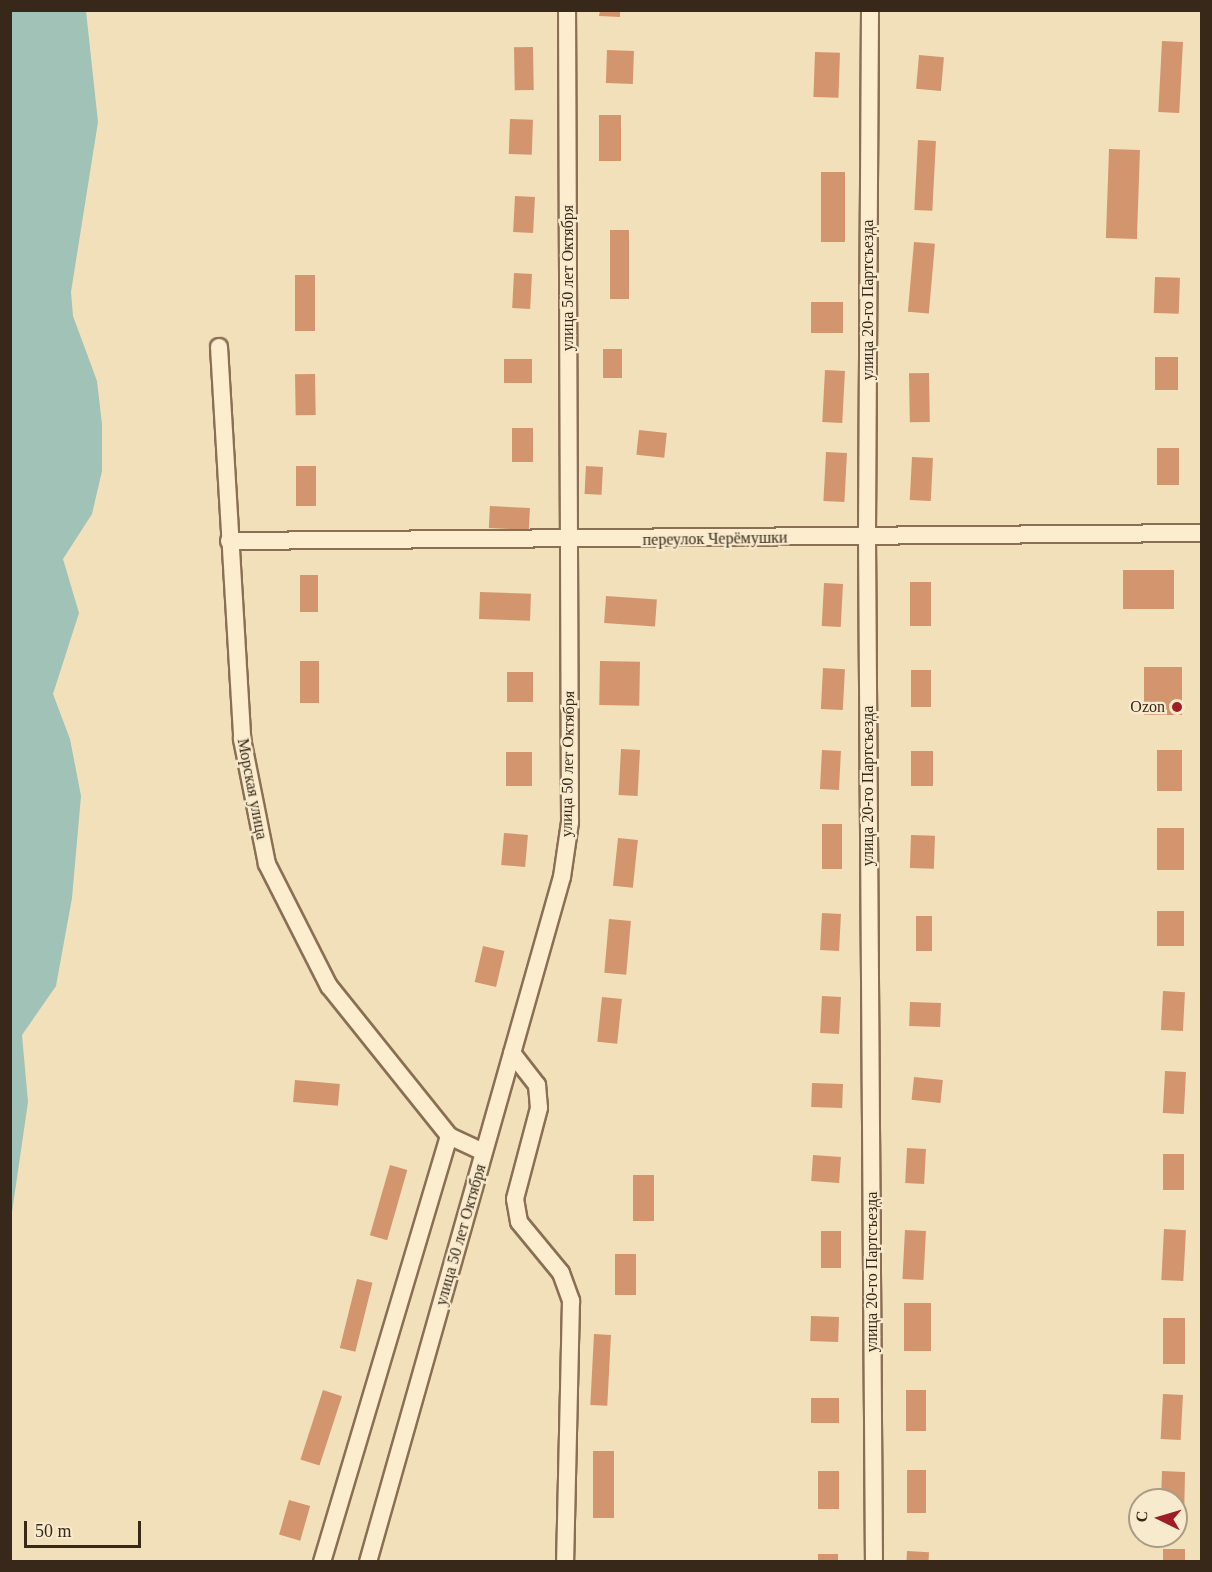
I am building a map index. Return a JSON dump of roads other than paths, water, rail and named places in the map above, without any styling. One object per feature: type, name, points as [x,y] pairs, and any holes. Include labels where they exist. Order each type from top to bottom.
[{"type":"street","name":"улица 50 лет Октября","points":[[368,1562],[562,877],[570,822],[567,10]]},
{"type":"street","name":"улица 20-го Партсъезда","points":[[870,10],[867,537],[874,1562]]},
{"type":"street","name":"Морская улица","points":[[219,347],[242,740],[267,864],[329,986],[448,1136],[484,1152]]},
{"type":"street","name":"переулок Черёмушки","points":[[229,541],[569,541],[1202,533]]},
{"type":"street","points":[[512,1053],[537,1085],[539,1108],[515,1199],[519,1222],[561,1273],[571,1301],[565,1562]]},
{"type":"street","points":[[322,1562],[448,1136]]},
{"type":"water","points":[[11,10],[86,11],[98,122],[71,292],[73,316],[97,381],[102,424],[102,471],[92,514],[63,559],[79,613],[53,694],[70,739],[81,796],[72,898],[56,986],[22,1035],[28,1102],[11,1219]]},
{"type":"place","name":"Ozon","points":[[1177,707]]}]
